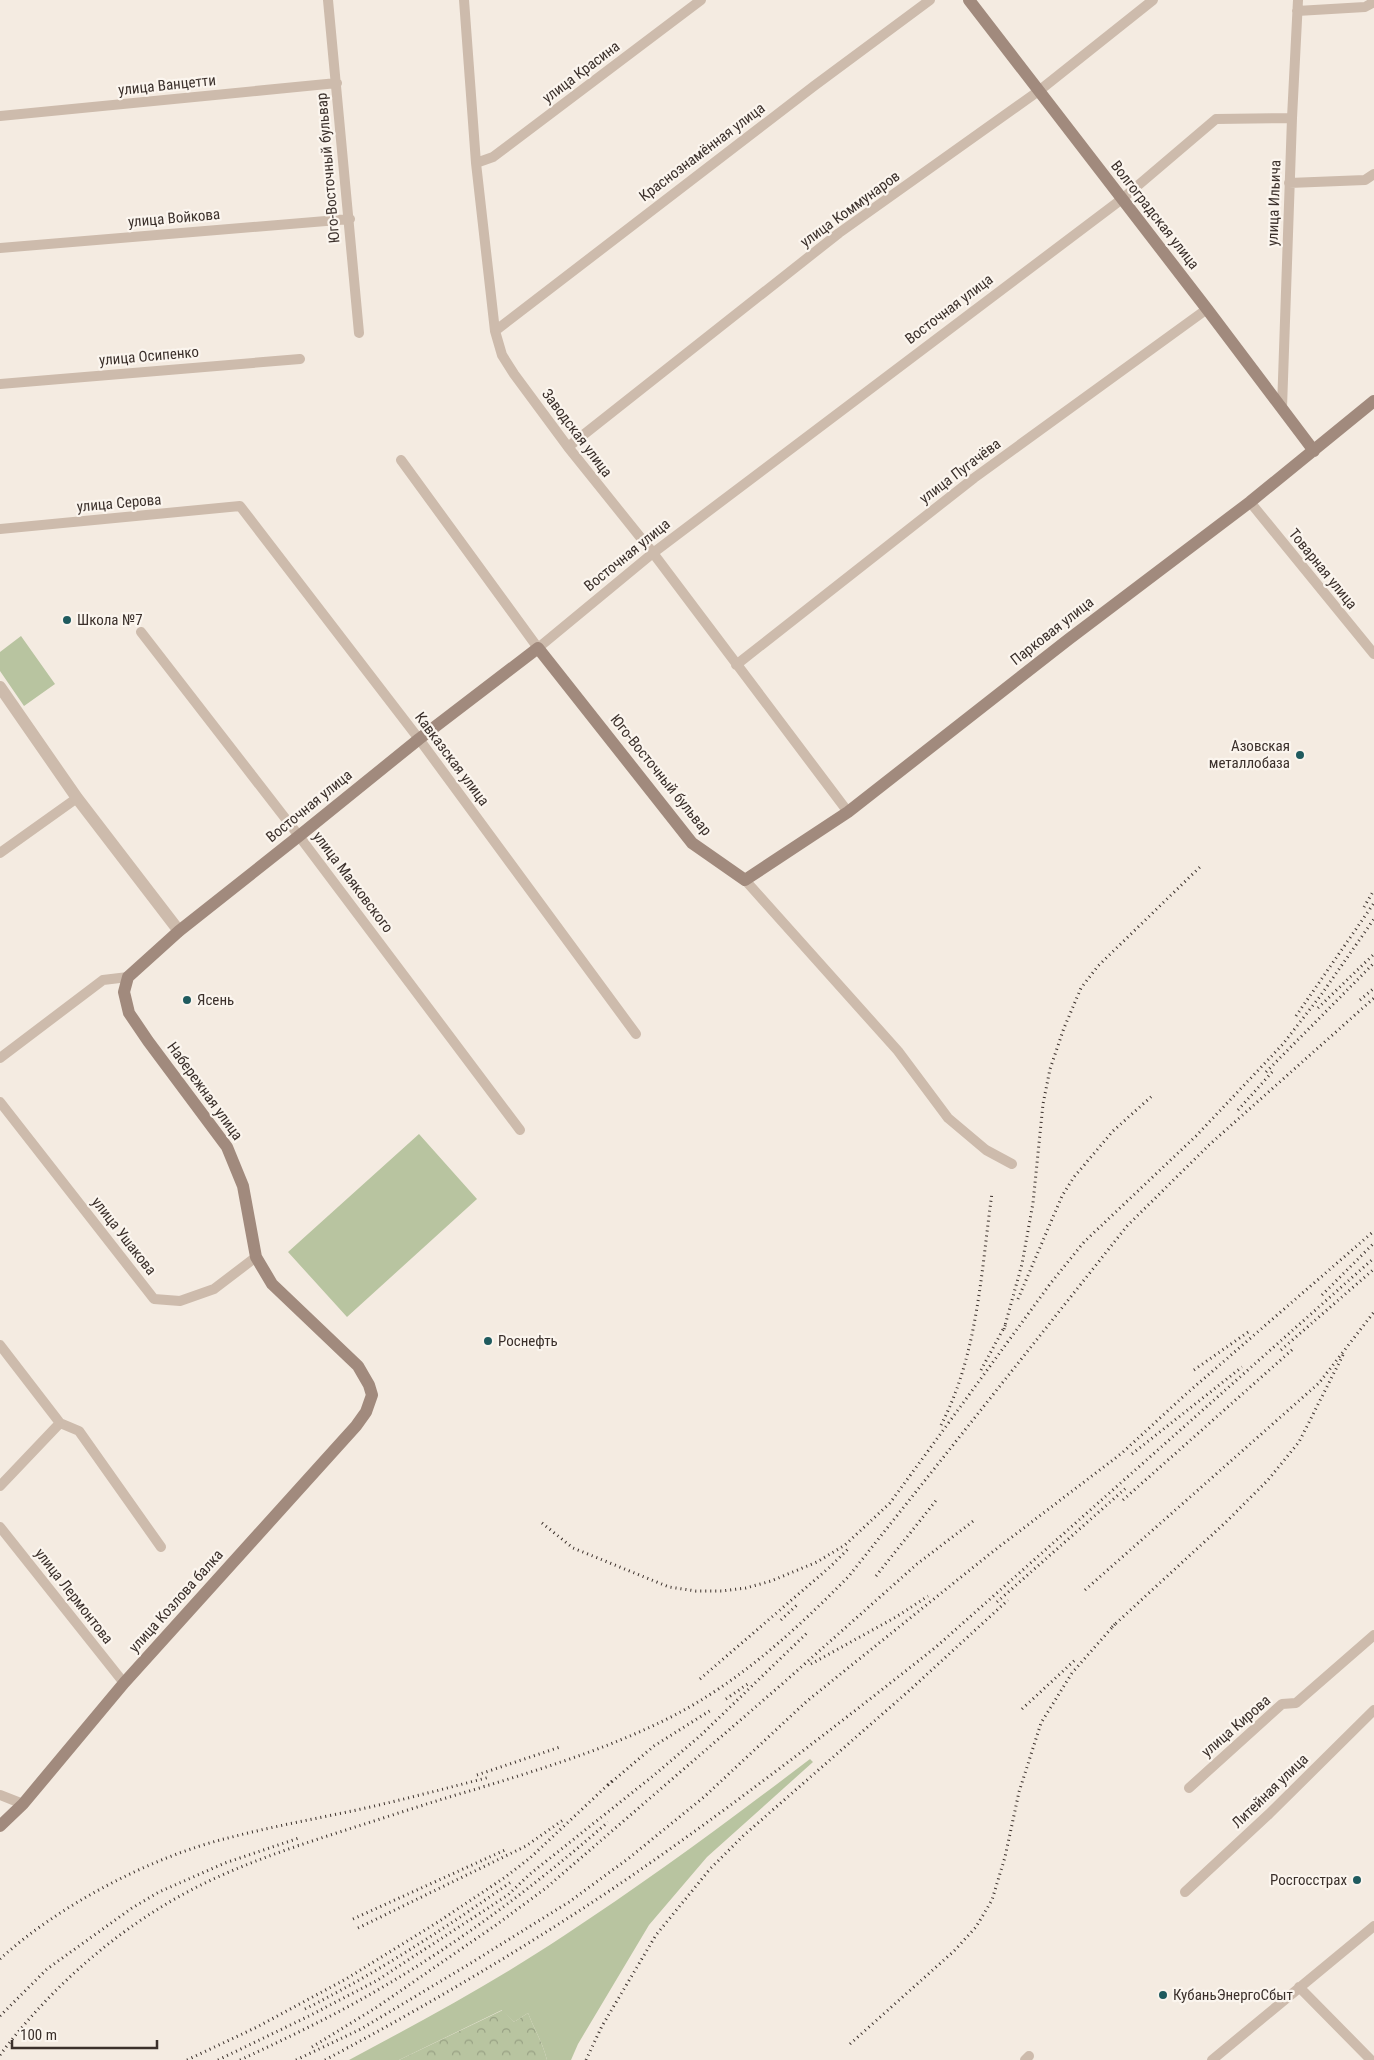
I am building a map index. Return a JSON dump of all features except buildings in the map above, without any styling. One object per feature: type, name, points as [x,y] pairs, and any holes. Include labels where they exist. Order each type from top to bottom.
[{"type":"main road","name":"Волгоградская улица","points":[[969,0],[1040,90],[1314,451]]},
{"type":"main road","name":"Парковая улица","points":[[745,880],[848,812],[1068,638],[1250,502],[1374,401]]},
{"type":"main road","name":"Восточная улица","points":[[128,977],[179,930],[300,836],[419,738],[538,648]]},
{"type":"main road","name":"Юго-Восточный бульвар","points":[[538,648],[692,844],[745,880]]},
{"type":"main road","name":"Набережная улица","points":[[128,977],[124,992],[129,1013],[228,1147],[243,1186],[256,1257],[272,1284],[358,1366],[369,1385],[372,1395]]},
{"type":"main road","name":"улица Козлова балка","points":[[0,1826],[23,1804],[124,1683],[356,1426],[366,1412],[372,1395]]},
{"type":"street","name":"Юго-Восточный бульвар","points":[[328,0],[350,219],[359,333]]},
{"type":"street","name":"Заводская улица","points":[[464,0],[476,163],[495,331],[502,356],[568,447],[652,553],[848,812]]},
{"type":"street","name":"улица Красина","points":[[476,163],[493,157],[701,0]]},
{"type":"street","name":"Краснознамённая улица","points":[[495,331],[814,86],[930,0]]},
{"type":"street","name":"улица Коммунаров","points":[[568,447],[839,233],[1040,90],[1153,0]]},
{"type":"street","name":"улица Ильича","points":[[1282,408],[1289,184],[1298,0]]},
{"type":"street","points":[[1297,11],[1365,7],[1374,2]]},
{"type":"street","name":"улица Ванцетти","points":[[0,116],[337,83]]},
{"type":"street","name":"Восточная улица","points":[[538,648],[652,553],[1122,199],[1216,119],[1292,118]]},
{"type":"street","points":[[1289,184],[1365,180],[1374,174]]},
{"type":"street","name":"улица Войкова","points":[[0,248],[350,219]]},
{"type":"street","name":"улица Пугачёва","points":[[736,665],[974,478],[1207,309]]},
{"type":"street","name":"улица Осипенко","points":[[0,384],[300,359]]},
{"type":"street","name":"Юго-Восточный бульвар","points":[[401,460],[538,648]]},
{"type":"street","name":"Товарная улица","points":[[1250,502],[1374,654]]},
{"type":"street","name":"улица Серова","points":[[0,529],[240,506]]},
{"type":"street","name":"Кавказская улица","points":[[240,506],[419,738],[636,1034]]},
{"type":"street","name":"улица Маяковского","points":[[141,632],[300,836],[520,1130]]},
{"type":"street","points":[[0,687],[77,798],[179,930]]},
{"type":"street","points":[[0,852],[77,798]]},
{"type":"street","name":"Юго-Восточный бульвар","points":[[745,880],[898,1051],[948,1118],[986,1150],[1012,1164]]},
{"type":"street","points":[[0,1058],[103,980],[128,977]]},
{"type":"street","name":"улица Ушакова","points":[[0,1102],[154,1298],[180,1301],[214,1289],[256,1257]]},
{"type":"street","points":[[0,1345],[60,1423],[79,1431],[161,1547]]},
{"type":"street","points":[[0,1486],[60,1423]]},
{"type":"street","name":"улица Лермонтова","points":[[0,1527],[124,1683]]},
{"type":"street","name":"улица Кирова","points":[[1189,1788],[1282,1704],[1296,1703],[1374,1634]]},
{"type":"street","name":"Литейная улица","points":[[1185,1892],[1374,1710]]},
{"type":"street","points":[[0,1795],[23,1804]]},
{"type":"street","points":[[1212,2060],[1374,1926]]},
{"type":"street","points":[[1299,1987],[1371,2060]]},
{"type":"green space","points":[[21,636],[55,684],[24,706],[0,671],[0,652]]},
{"type":"green space","points":[[419,1134],[477,1199],[347,1317],[288,1252]]},
{"type":"green space","points":[[810,1759],[813,1762],[707,1857],[649,1925],[578,2044],[571,2060],[547,2060],[528,2013],[514,2022],[502,2010],[399,2060],[349,2060],[486,1984],[539,1952],[689,1849]]},
{"type":"green space","points":[[503,2010],[514,2022],[528,2013],[547,2060],[399,2060]]},
{"type":"railway","points":[[1004,1329],[1022,1264],[1033,1203],[1043,1104],[1050,1069],[1064,1028],[1081,988],[1098,966],[1202,865]]},
{"type":"railway","points":[[1364,907],[1374,890]]},
{"type":"railway","points":[[1296,1016],[1374,903]]},
{"type":"railway","points":[[542,1523],[573,1548],[669,1587],[696,1591],[722,1591],[746,1588],[771,1581],[817,1562],[845,1545],[890,1503],[1050,1284],[1084,1242],[1196,1136],[1283,1044],[1321,995],[1374,919]]},
{"type":"railway","points":[[1318,1008],[1374,954]]},
{"type":"railway","points":[[1266,1072],[1374,963]]},
{"type":"railway","points":[[1360,1000],[1374,988]]},
{"type":"railway","points":[[0,2055],[41,2006],[86,1962],[137,1923],[191,1890],[229,1872],[289,1849],[546,1767],[618,1741],[691,1706],[740,1674],[785,1637],[849,1576],[1127,1226],[1209,1145],[1374,998]]},
{"type":"railway","points":[[1238,1110],[1274,1070]]},
{"type":"railway","points":[[1018,1299],[1062,1196],[1074,1177],[1113,1131],[1152,1096]]},
{"type":"railway","points":[[941,1425],[963,1370],[970,1341],[981,1282],[992,1193]]},
{"type":"railway","points":[[296,2060],[361,2029],[471,1963],[569,1902],[629,1858],[704,1797],[807,1701],[991,1553],[1122,1453],[1185,1395],[1374,1231]]},
{"type":"railway","points":[[1322,1295],[1374,1243]]},
{"type":"railway","points":[[325,2060],[478,1974],[553,1927],[627,1879],[745,1795],[936,1647],[1374,1258]]},
{"type":"railway","points":[[1281,1350],[1374,1269]]},
{"type":"railway","points":[[1085,1590],[1319,1383],[1374,1312]]},
{"type":"railway","points":[[981,1370],[1006,1324]]},
{"type":"railway","points":[[1194,1370],[1251,1330]]},
{"type":"railway","points":[[1123,1500],[1293,1349]]},
{"type":"railway","points":[[1112,1627],[1226,1522],[1268,1480],[1299,1442],[1344,1353]]},
{"type":"railway","points":[[1132,1454],[1242,1367]]},
{"type":"railway","points":[[997,1602],[1126,1488]]},
{"type":"railway","points":[[876,1576],[938,1498]]},
{"type":"railway","points":[[312,2047],[377,2007],[546,1888],[781,1685],[917,1564],[976,1519]]},
{"type":"railway","points":[[700,1679],[831,1566],[850,1547]]},
{"type":"railway","points":[[811,1664],[896,1617],[928,1596]]},
{"type":"railway","points":[[586,2060],[602,2026],[656,1935],[710,1869],[743,1836],[911,1689],[1008,1600]]},
{"type":"railway","points":[[781,1620],[798,1604]]},
{"type":"railway","points":[[850,2044],[954,1951],[976,1927],[992,1900],[1005,1857],[1019,1792],[1041,1723],[1072,1673],[1116,1623]]},
{"type":"railway","points":[[218,2060],[376,1981],[508,1895],[530,1874],[653,1776],[701,1735],[808,1632]]},
{"type":"railway","points":[[1022,1709],[1075,1660]]},
{"type":"railway","points":[[726,1699],[749,1683]]},
{"type":"railway","points":[[608,1785],[654,1746],[711,1710]]},
{"type":"railway","points":[[477,1775],[560,1747]]},
{"type":"railway","points":[[0,1959],[24,1939],[78,1902],[107,1885],[168,1857],[199,1846],[248,1833],[367,1808],[490,1777]]},
{"type":"railway","points":[[187,2060],[257,2027],[346,1979],[438,1922],[504,1878],[530,1858],[612,1781]]},
{"type":"railway","points":[[358,1928],[526,1846],[563,1820]]},
{"type":"railway","points":[[240,2060],[353,2004],[463,1936],[552,1870],[608,1822]]},
{"type":"railway","points":[[0,2016],[47,1969],[132,1908],[159,1892],[225,1863],[299,1838]]},
{"type":"railway","points":[[353,1919],[505,1850]]},
{"type":"railway","points":[[305,2009],[358,1981],[410,1950],[511,1882]]},
{"type":"place","name":"Школа №7","points":[[67,620]]},
{"type":"place","name":"Азовская металлобаза","points":[[1300,755]]},
{"type":"place","name":"Ясень","points":[[187,1000]]},
{"type":"place","name":"Роснефть","points":[[488,1341]]},
{"type":"place","name":"Росгосстрах","points":[[1357,1880]]},
{"type":"place","name":"КубаньЭнергоСбыт","points":[[1163,1995]]}]
